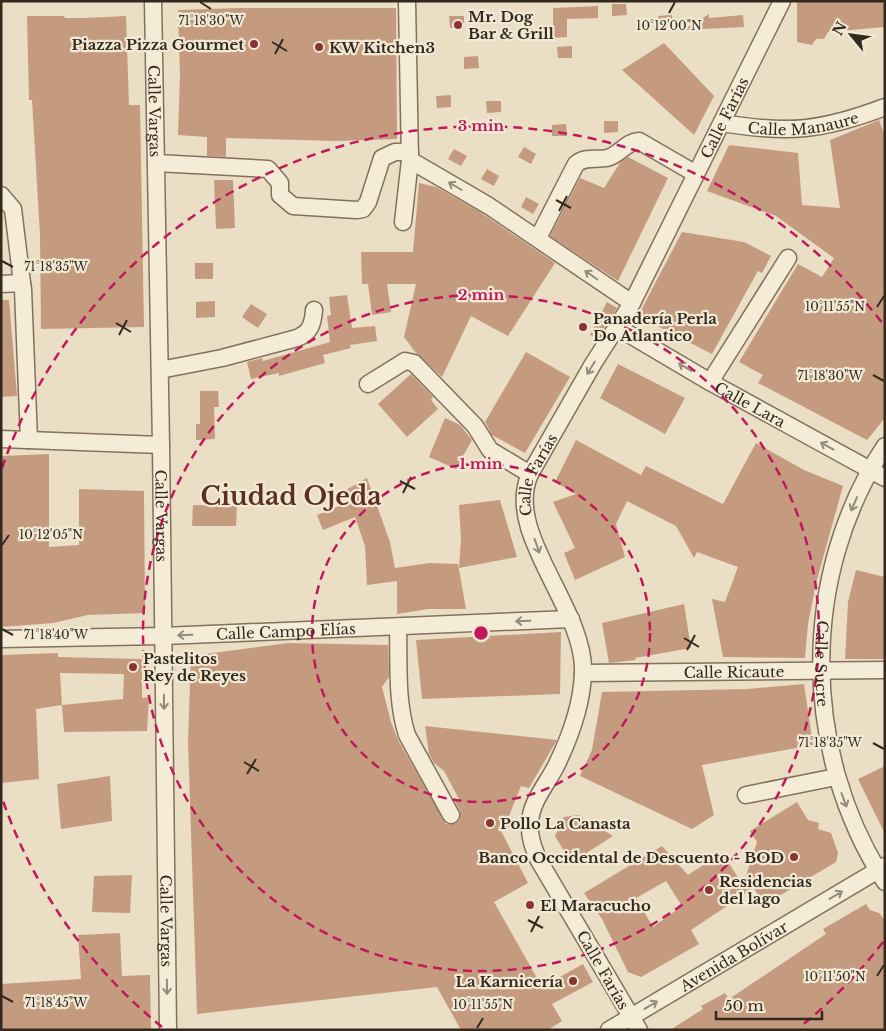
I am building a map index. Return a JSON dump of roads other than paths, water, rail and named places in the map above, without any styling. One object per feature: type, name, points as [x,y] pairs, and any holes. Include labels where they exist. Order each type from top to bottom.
[{"type":"street","name":"Calle Vargas","points":[[153,1],[160,370],[168,1030]]},
{"type":"street","points":[[403,222],[410,156],[407,1]]},
{"type":"street","name":"Calle Farías","points":[[635,1023],[538,859],[531,840],[530,822],[534,806],[557,764],[576,716],[584,673],[580,641],[537,549],[523,505],[526,482],[593,364],[632,303],[782,1]]},
{"type":"street","name":"Calle Manaure","points":[[722,123],[763,130],[791,131],[842,123],[885,107]]},
{"type":"street","points":[[538,238],[576,164],[580,160],[609,158],[632,142],[639,141],[696,174]]},
{"type":"street","points":[[156,163],[268,169],[280,183],[280,195],[293,206],[357,210],[363,208],[368,202],[382,158],[395,152],[410,156],[490,206],[632,303]]},
{"type":"street","points":[[1,195],[7,209],[22,283],[29,440]]},
{"type":"street","points":[[710,382],[788,258]]},
{"type":"street","points":[[1,284],[22,283]]},
{"type":"street","points":[[160,370],[222,358],[297,338],[304,335],[309,329],[313,322],[314,310]]},
{"type":"street","name":"Calle Lara","points":[[617,327],[710,382],[885,478]]},
{"type":"street","points":[[368,384],[405,361],[414,363],[475,426],[490,450],[530,474]]},
{"type":"street","points":[[1,439],[161,445]]},
{"type":"street","name":"Calle Sucre","points":[[882,873],[854,825],[836,776],[826,726],[821,671],[823,627],[830,580],[843,533],[869,470],[885,446]]},
{"type":"street","name":"Calle Campo Elías","points":[[1,639],[163,636],[571,619]]},
{"type":"street","points":[[398,627],[400,705],[403,722],[407,735],[451,814]]},
{"type":"street","name":"Calle Ricaute","points":[[584,673],[885,670]]},
{"type":"street","points":[[746,794],[836,776]]},
{"type":"street","name":"Avenida Bolívar","points":[[609,1030],[635,1023],[882,873]]},
{"type":"place","name":"Mr. Dog Bar & Grill","points":[[458,25]]},
{"type":"place","name":"Piazza Pizza Gourmet","points":[[254,44]]},
{"type":"place","name":"KW Kitchen3","points":[[319,47]]},
{"type":"place","name":"Panadería Perla Do Atlantico","points":[[583,327]]},
{"type":"place","name":"Pastelitos Rey de Reyes","points":[[133,667]]},
{"type":"place","name":"Pollo La Canasta","points":[[490,823]]},
{"type":"place","name":"Banco Occidental de Descuento - BOD","points":[[794,857]]},
{"type":"place","name":"Residencias del lago","points":[[709,890]]},
{"type":"place","name":"El Maracucho","points":[[530,905]]},
{"type":"place","name":"La Karnicería","points":[[573,981]]},
{"type":"district","name":"Ciudad Ojeda","points":[[291,496]]}]
